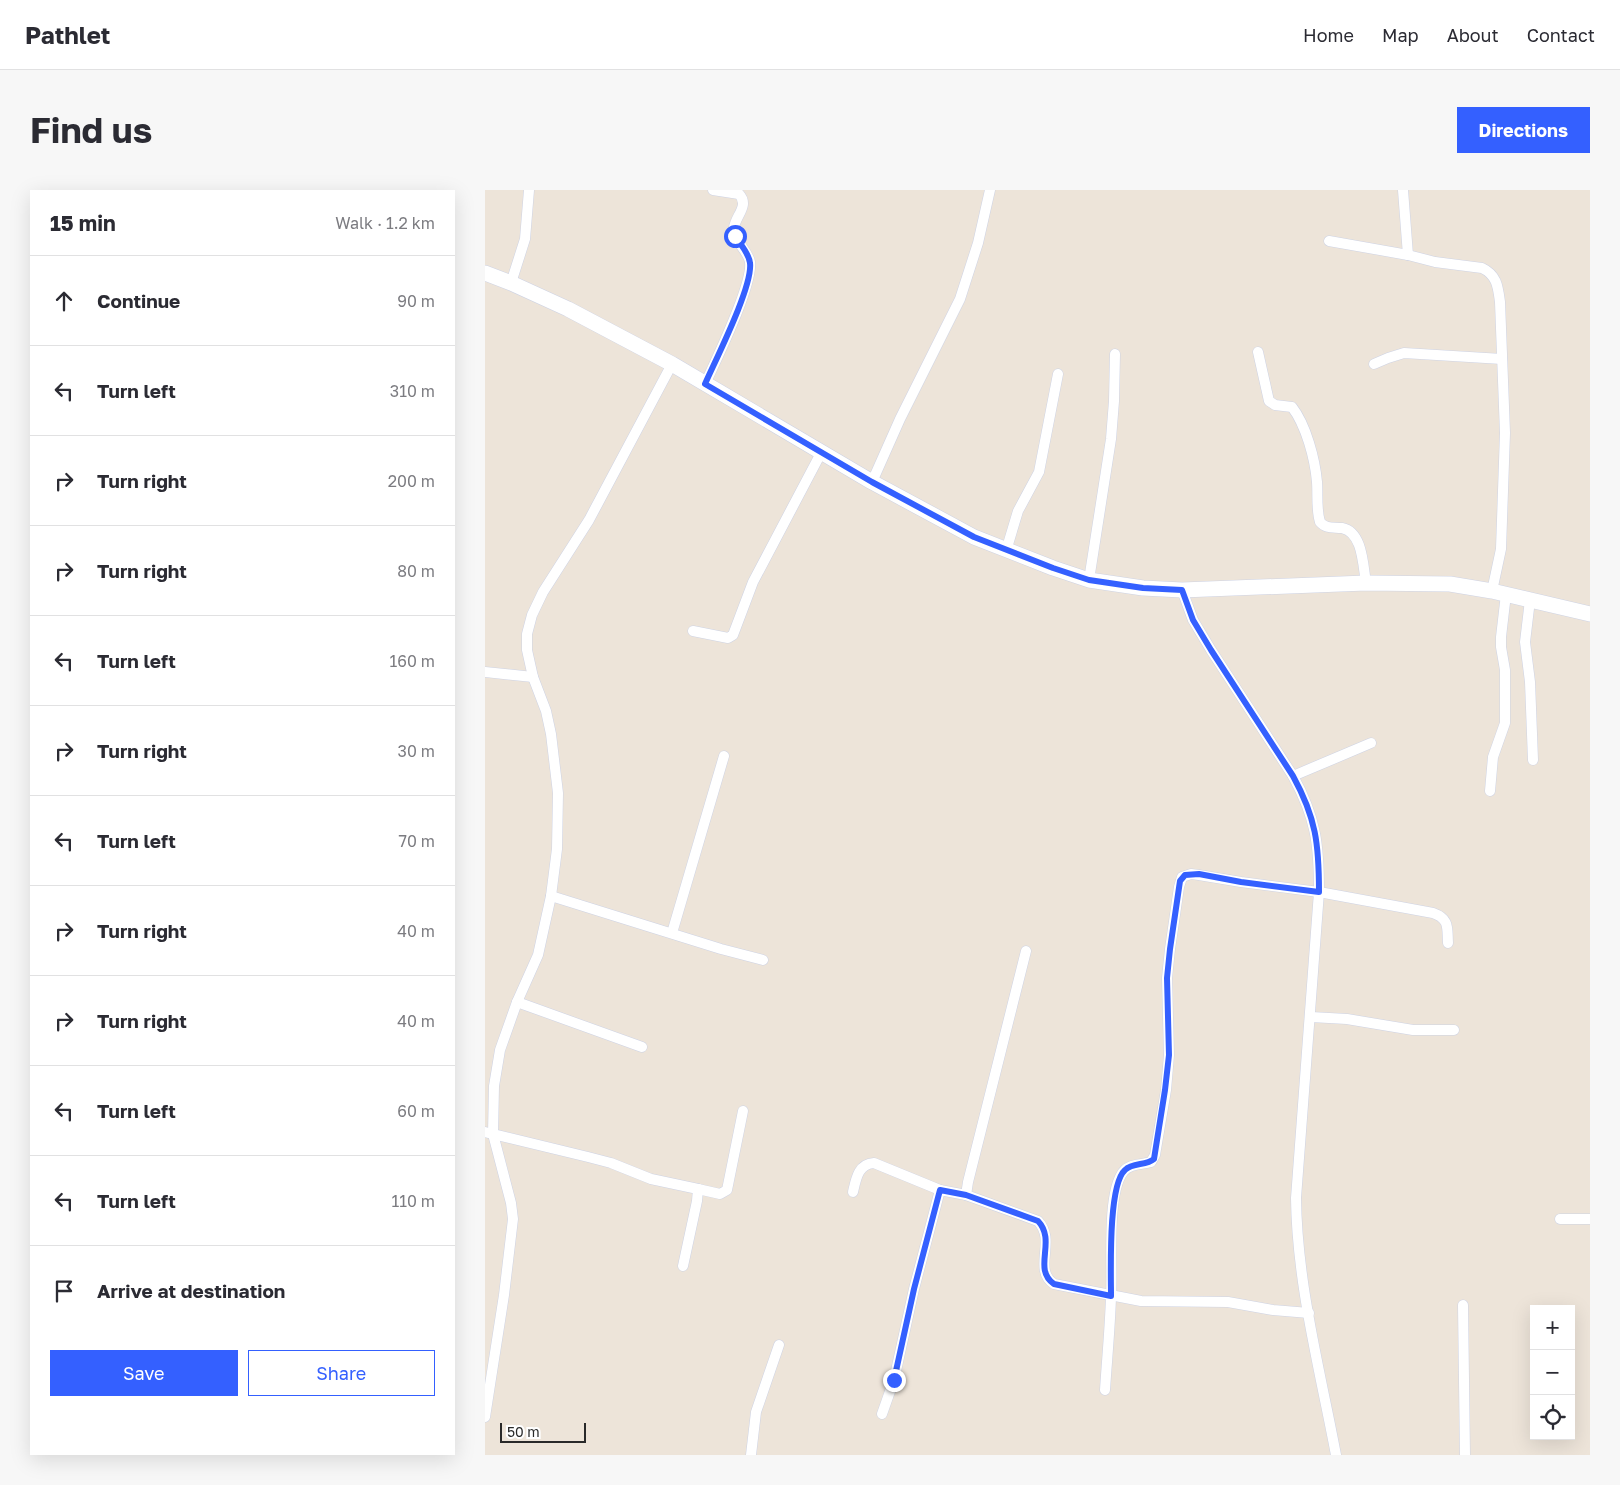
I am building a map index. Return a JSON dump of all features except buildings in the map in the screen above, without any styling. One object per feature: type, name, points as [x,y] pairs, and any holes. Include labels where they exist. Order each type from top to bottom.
[{"type":"main road","points":[[485,273],[568,309],[672,364],[872,482],[974,537],[1006,551],[1089,580],[1143,588],[1182,590],[1366,583],[1450,584],[1590,614]]},
{"type":"street","points":[[511,283],[525,239],[529,190]]},
{"type":"street","points":[[705,384],[737,312],[748,278],[750,263],[748,255],[735,236],[734,229],[743,206],[743,199],[739,194],[713,190]]},
{"type":"street","points":[[872,482],[900,418],[960,300],[978,243],[990,190]]},
{"type":"street","points":[[1403,190],[1408,255]]},
{"type":"street","points":[[1329,241],[1408,255],[1435,262],[1483,268],[1489,271],[1497,282],[1501,302],[1505,433],[1499,593],[1501,647],[1505,670],[1505,723],[1493,757],[1490,791]]},
{"type":"street","points":[[1258,352],[1269,400],[1275,405],[1293,407],[1302,424],[1317,479],[1320,522],[1323,525],[1348,530],[1353,534],[1359,545],[1366,583]]},
{"type":"street","points":[[1374,364],[1404,353],[1502,359]]},
{"type":"street","points":[[1089,580],[1111,439],[1115,354]]},
{"type":"street","points":[[485,1416],[504,1294],[513,1219],[511,1203],[489,1133],[494,1086],[499,1059],[517,1002],[538,955],[551,896],[557,849],[558,793],[551,734],[546,711],[533,677],[527,650],[527,634],[532,615],[543,592],[589,520],[672,364]]},
{"type":"street","points":[[1006,551],[1018,511],[1039,472],[1058,374]]},
{"type":"street","points":[[693,631],[727,638],[733,635],[753,582],[821,452]]},
{"type":"street","points":[[1182,590],[1193,620],[1304,795],[1316,833],[1319,892],[1296,1198],[1299,1252],[1336,1455]]},
{"type":"street","points":[[1531,600],[1525,642],[1530,682],[1533,760]]},
{"type":"street","points":[[485,672],[533,677]]},
{"type":"street","points":[[1293,776],[1371,743]]},
{"type":"street","points":[[671,933],[724,756]]},
{"type":"street","points":[[1105,1390],[1111,1296],[1111,1232],[1119,1183],[1125,1169],[1135,1164],[1151,1162],[1154,1159],[1169,1055],[1167,978],[1180,881],[1185,875],[1199,874],[1241,882],[1319,892],[1412,909],[1440,916],[1447,925],[1448,943]]},
{"type":"street","points":[[551,896],[721,949],[763,960]]},
{"type":"street","points":[[966,1195],[972,1162],[1026,951]]},
{"type":"street","points":[[517,1002],[642,1047]]},
{"type":"street","points":[[1311,1017],[1347,1019],[1413,1030],[1454,1030]]},
{"type":"street","points":[[489,1133],[611,1163],[651,1179],[721,1194],[727,1190],[743,1111]]},
{"type":"street","points":[[853,1192],[863,1166],[868,1163],[874,1163],[940,1190],[966,1195],[1038,1221],[1043,1226],[1046,1238],[1044,1272],[1047,1280],[1054,1284],[1141,1301],[1228,1302],[1273,1310],[1309,1313]]},
{"type":"street","points":[[683,1266],[698,1189]]},
{"type":"street","points":[[882,1414],[894,1380],[914,1289],[940,1190]]},
{"type":"street","points":[[1560,1219],[1590,1219]]},
{"type":"street","points":[[1463,1305],[1465,1455]]},
{"type":"street","points":[[751,1455],[756,1412],[779,1345]]},
{"type":"route","points":[[735,236],[748,255],[750,263],[748,278],[737,312],[705,384],[872,482],[974,537],[1006,551],[1089,580],[1143,588],[1182,590],[1193,620],[1304,795],[1316,833],[1319,892],[1241,882],[1199,874],[1185,875],[1180,881],[1167,978],[1169,1055],[1160,1125],[1154,1159],[1151,1162],[1135,1164],[1125,1169],[1115,1196],[1111,1232],[1111,1296],[1054,1284],[1047,1280],[1044,1272],[1045,1231],[1038,1221],[966,1195],[940,1190],[914,1289],[894,1380]]}]
